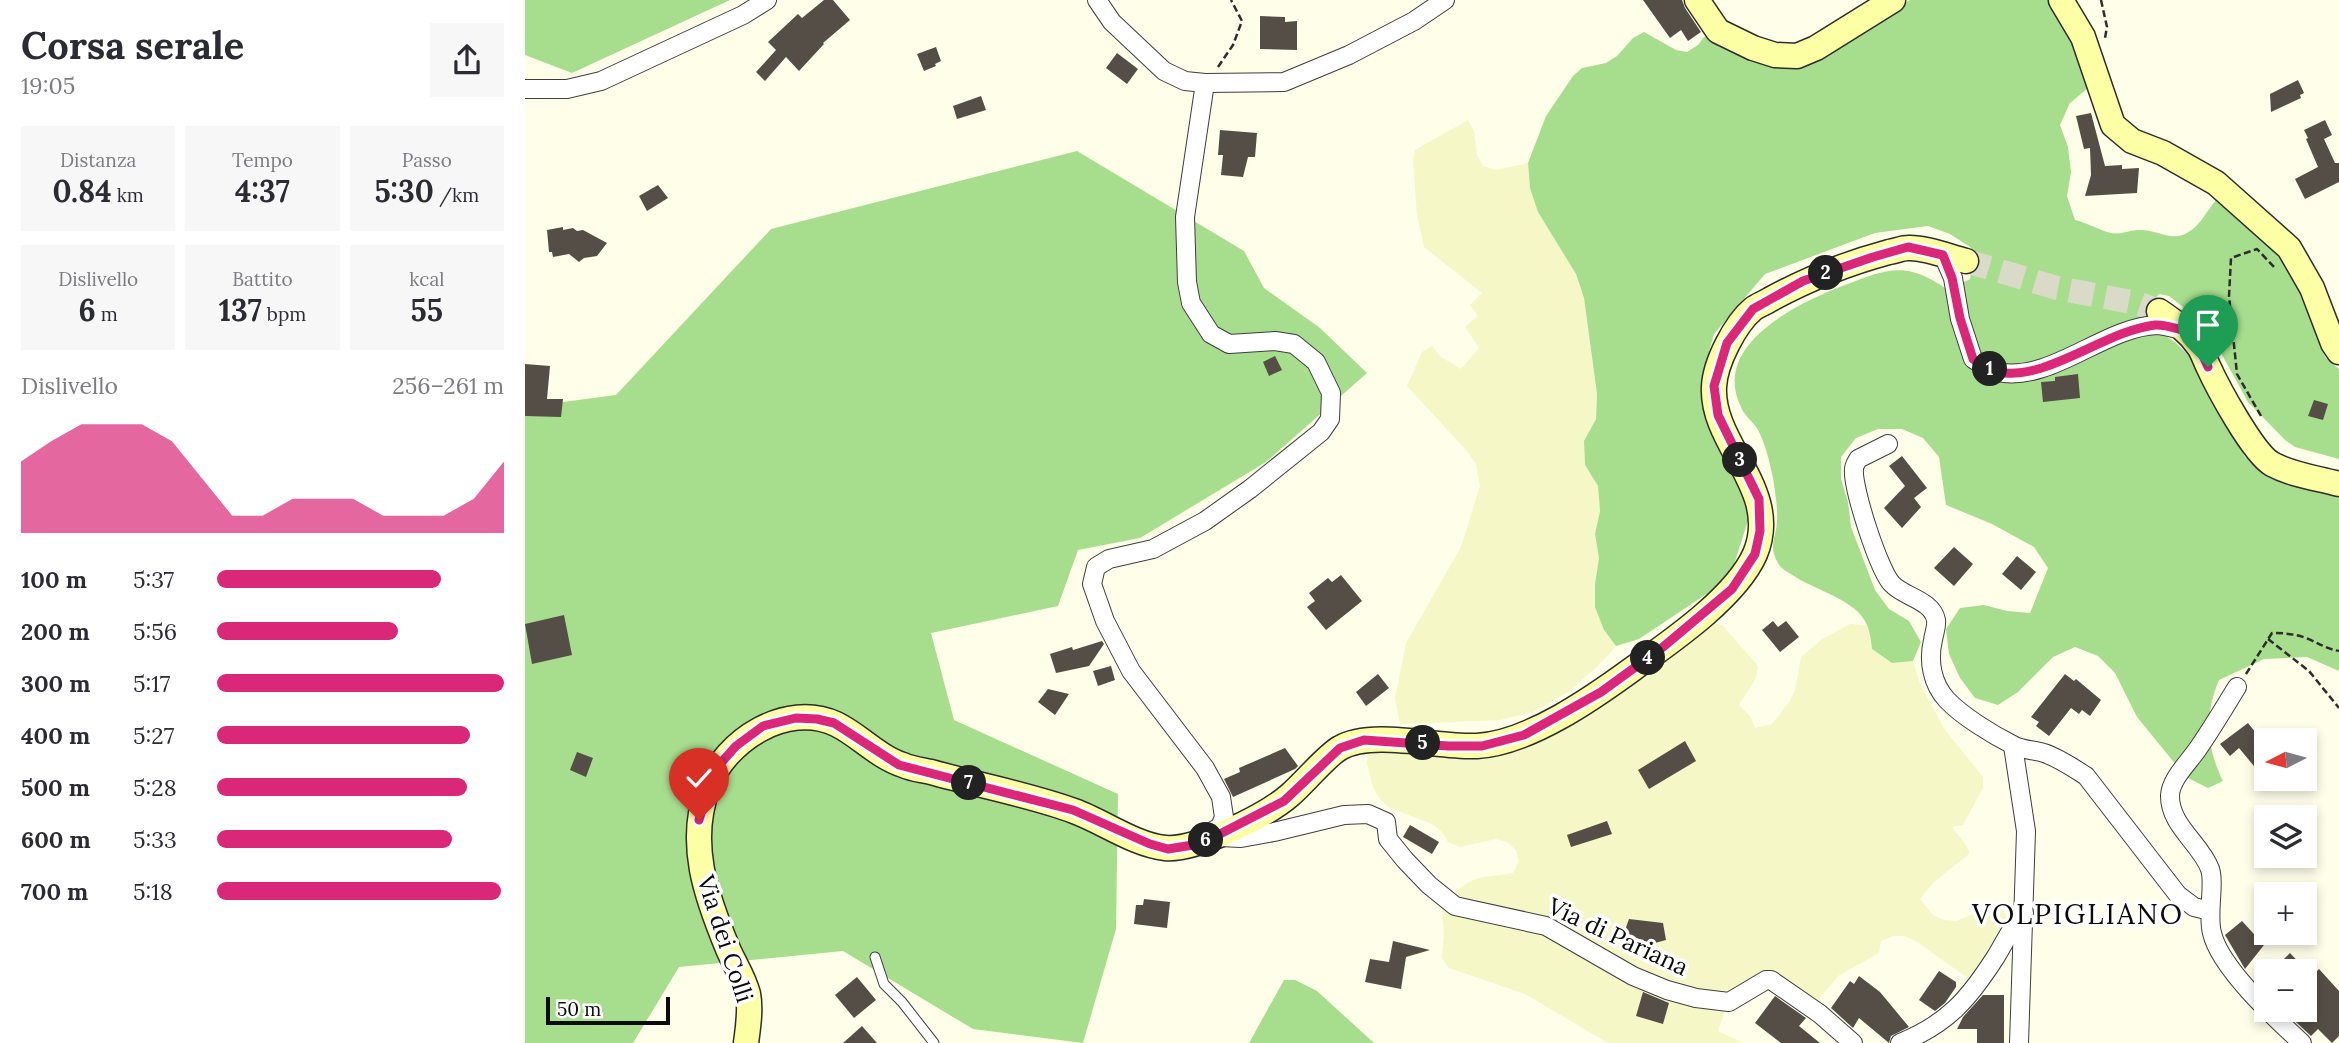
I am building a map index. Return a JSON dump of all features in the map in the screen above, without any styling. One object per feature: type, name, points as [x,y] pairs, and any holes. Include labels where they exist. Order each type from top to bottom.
[{"type":"street","points":[[525,89],[567,89],[601,81],[743,15],[767,0]]},
{"type":"street","points":[[1097,0],[1112,22],[1164,71],[1185,81],[1205,83],[1284,82],[1349,55],[1413,21],[1445,0]]},
{"type":"street","points":[[1697,0],[1718,31],[1753,48],[1776,55],[1797,56],[1816,48],[1893,0]]},
{"type":"street","points":[[2061,0],[2083,37],[2113,125],[2132,141],[2163,153],[2216,183],[2289,248],[2312,288],[2339,352]]},
{"type":"street","points":[[1125,834],[1167,840],[1204,835],[1220,827],[1224,817],[1221,797],[1205,768],[1131,671],[1105,621],[1092,583],[1096,567],[1109,559],[1153,549],[1205,521],[1321,432],[1330,419],[1331,393],[1315,362],[1294,344],[1275,341],[1229,344],[1211,334],[1191,303],[1187,282],[1185,218],[1205,83]]},
{"type":"street","name":"Via dei Colli","points":[[745,1043],[749,1014],[748,995],[708,898],[699,857],[699,820],[709,784],[720,764],[736,746],[763,726],[796,718],[834,723],[899,765],[1073,810],[1125,834],[1168,849],[1193,845],[1284,801],[1340,748],[1364,740],[1482,746],[1524,735],[1601,692],[1663,647],[1732,589],[1755,554],[1760,531],[1759,499],[1718,415],[1714,386],[1727,343],[1753,309],[1803,281],[1908,247],[1954,258],[1952,278],[1960,318],[1973,359],[1996,372],[2024,372],[2061,360],[2107,339],[2158,325],[2187,331]]},
{"type":"street","points":[[2159,311],[2187,331],[2200,349],[2219,387],[2260,454],[2271,463],[2286,469],[2339,484]]},
{"type":"street","points":[[1888,443],[1858,459],[1854,469],[1874,550],[1886,578],[1894,587],[1922,602],[1936,618],[1931,663],[1938,688],[1957,709],[2013,746],[2045,754],[2086,776],[2179,895],[2194,907],[2210,911]]},
{"type":"street","points":[[2237,687],[2175,781],[2170,795],[2175,816],[2211,870],[2212,933],[2219,950],[2259,1004],[2302,1043]]},
{"type":"street","points":[[2013,746],[2027,831],[2019,1043]]},
{"type":"street","name":"Via di Pariana","points":[[1216,836],[1241,838],[1344,815],[1371,814],[1386,822],[1388,839],[1405,860],[1429,885],[1455,905],[1546,926],[1633,975],[1667,990],[1696,998],[1729,1002],[1766,980],[1772,981],[1820,1014],[1853,1043]]},
{"type":"street","points":[[1900,1043],[1932,1028],[1968,998],[2011,928],[2024,913]]},
{"type":"lane","points":[[875,957],[884,984],[934,1043]]},
{"type":"path","points":[[1205,83],[1233,45],[1242,21],[1231,0]]},
{"type":"path","points":[[2261,416],[2237,374],[2229,296],[2231,258],[2257,249],[2275,267]]},
{"type":"path","points":[[2278,262],[2281,269]]},
{"type":"path","points":[[2237,687],[2272,633],[2288,633],[2339,651]]},
{"type":"path","points":[[2268,639],[2309,671],[2339,708]]},
{"type":"green space","points":[[525,0],[730,0],[572,73],[525,55]]},
{"type":"green space","points":[[1910,0],[2049,0],[2068,28],[2088,88],[2070,103],[2060,125],[2068,147],[2071,172],[2067,196],[2075,220],[2111,233],[2145,230],[2175,236],[2187,233],[2197,225],[2220,196],[2296,270],[2320,346],[2326,358],[2339,369],[2339,459],[2295,447],[2285,440],[2248,402],[2205,324],[2169,296],[2159,294],[2151,304],[2156,330],[2175,342],[2190,357],[2245,457],[2261,468],[2339,494],[2339,671],[2307,657],[2264,659],[2219,680],[2211,706],[2209,731],[2213,756],[2223,781],[2208,788],[2186,777],[2137,717],[2115,673],[2098,656],[2075,647],[2053,657],[2018,692],[1998,705],[1975,698],[1960,678],[1949,654],[1946,629],[1960,608],[1984,605],[2030,613],[2048,568],[2034,547],[1992,524],[1946,505],[1939,457],[1923,438],[1902,429],[1878,429],[1856,438],[1841,457],[1841,479],[1848,502],[1851,527],[1875,590],[1889,609],[1909,621],[1921,642],[1913,661],[1892,663],[1872,649],[1867,626],[1861,615],[1836,597],[1797,578],[1782,568],[1776,559],[1773,544],[1777,510],[1773,478],[1760,434],[1741,407],[1735,384],[1738,364],[1748,345],[1784,314],[1805,302],[1860,279],[1886,271],[1909,271],[1948,290],[1970,279],[1974,254],[1970,247],[1950,234],[1928,226],[1875,233],[1765,274],[1714,334],[1702,376],[1704,400],[1739,476],[1749,517],[1734,565],[1720,585],[1639,639],[1616,646],[1604,630],[1595,607],[1599,558],[1595,534],[1600,511],[1598,486],[1585,465],[1584,441],[1596,419],[1597,394],[1584,298],[1576,274],[1538,212],[1530,188],[1528,163],[1546,116],[1573,76],[1582,68],[1606,63],[1617,56],[1633,38],[1644,32],[1676,50],[1687,52],[1704,37],[1725,31],[1788,54],[1886,15]]},
{"type":"green space","points":[[1468,120],[1474,131],[1477,155],[1483,166],[1495,170],[1528,163],[1530,188],[1576,275],[1584,298],[1597,394],[1596,419],[1584,442],[1585,465],[1598,486],[1600,511],[1595,534],[1599,558],[1595,584],[1604,630],[1616,646],[1568,692],[1533,712],[1500,720],[1400,724],[1395,698],[1406,643],[1461,547],[1480,486],[1476,464],[1467,451],[1407,386],[1422,352],[1432,346],[1441,357],[1461,369],[1479,348],[1465,327],[1478,316],[1470,305],[1482,293],[1424,247],[1417,215],[1413,161],[1415,150]]},
{"type":"green space","points":[[1077,151],[1244,251],[1264,288],[1320,328],[1367,373],[1266,462],[1140,538],[1078,550],[1058,606],[931,633],[954,720],[1118,794],[1116,929],[1083,1043],[973,1029],[843,951],[679,967],[633,1043],[525,1043],[525,407],[616,395],[771,229]]},
{"type":"green space","points":[[1708,620],[1723,626],[1758,666],[1756,678],[1739,705],[1751,717],[1755,728],[1772,724],[1790,701],[1795,690],[1801,657],[1821,640],[1850,624],[1867,625],[1872,649],[1892,663],[1913,661],[1920,684],[1945,730],[1983,777],[1983,788],[1963,825],[1952,827],[1969,851],[1968,855],[1935,881],[1920,899],[1933,915],[1944,920],[1956,921],[1990,907],[2002,909],[2009,920],[1972,981],[1917,942],[1905,936],[1893,936],[1881,941],[1879,953],[1838,976],[1815,1004],[1776,978],[1731,992],[1718,1031],[1743,1043],[1608,1043],[1525,994],[1449,968],[1442,958],[1442,910],[1456,891],[1467,883],[1478,878],[1513,873],[1519,862],[1516,850],[1507,842],[1496,839],[1460,847],[1448,842],[1442,832],[1432,824],[1388,807],[1373,787],[1367,764],[1368,745],[1501,745]]},
{"type":"green space","points":[[1284,980],[1295,980],[1317,991],[1374,1043],[1249,1043]]},
{"type":"building","points":[[824,0],[833,0],[850,20],[823,43],[799,71],[786,57],[765,81],[756,72],[776,50],[768,42],[798,14],[802,18]]},
{"type":"building","points":[[1643,0],[1682,0],[1701,32],[1688,41],[1681,30],[1670,38]]},
{"type":"building","points":[[1260,16],[1285,17],[1285,22],[1297,21],[1297,50],[1260,49]]},
{"type":"building","points":[[936,47],[941,61],[924,71],[917,54]]},
{"type":"building","points":[[1117,53],[1138,69],[1127,84],[1106,68]]},
{"type":"building","points":[[2298,80],[2304,93],[2300,95],[2301,98],[2271,112],[2270,94]]},
{"type":"building","points":[[981,96],[986,110],[957,119],[953,106]]},
{"type":"building","points":[[2091,113],[2105,166],[2139,168],[2137,193],[2085,196],[2091,175],[2090,148],[2084,149],[2076,116]]},
{"type":"building","points":[[2325,120],[2332,135],[2324,139],[2335,163],[2339,163],[2339,182],[2305,199],[2295,179],[2318,167],[2304,130]]},
{"type":"building","points":[[1220,130],[1257,133],[1255,157],[1248,157],[1243,177],[1221,175],[1223,155],[1218,155]]},
{"type":"building","points":[[658,185],[668,198],[647,211],[639,196]]},
{"type":"building","points":[[563,227],[563,230],[583,230],[607,243],[597,256],[584,258],[579,262],[569,254],[553,257],[552,252],[549,252],[547,230]]},
{"type":"building","points":[[1275,356],[1282,370],[1269,376],[1263,362]]},
{"type":"building","points":[[525,364],[550,366],[547,399],[563,399],[561,417],[525,416]]},
{"type":"building","points":[[2078,374],[2080,398],[2043,402],[2041,382]]},
{"type":"building","points":[[2314,400],[2328,404],[2323,420],[2308,416]]},
{"type":"building","points":[[1902,456],[1927,488],[1914,498],[1921,507],[1902,528],[1884,508],[1905,486],[1889,466]]},
{"type":"building","points":[[1954,547],[1973,564],[1954,586],[1934,568]]},
{"type":"building","points":[[2017,556],[2036,572],[2021,590],[2002,574]]},
{"type":"building","points":[[1341,575],[1362,601],[1326,630],[1307,607],[1315,601],[1309,593],[1328,578],[1332,582]]},
{"type":"building","points":[[564,615],[572,655],[532,664],[525,624]]},
{"type":"building","points":[[1773,621],[1778,627],[1786,621],[1799,637],[1780,652],[1762,630]]},
{"type":"building","points":[[1102,641],[1104,644],[1089,666],[1056,673],[1050,654]]},
{"type":"building","points":[[1111,666],[1115,680],[1098,686],[1093,671]]},
{"type":"building","points":[[1378,674],[1389,688],[1366,706],[1356,692]]},
{"type":"building","points":[[2065,674],[2074,681],[2076,679],[2101,700],[2090,716],[2082,710],[2079,714],[2071,708],[2049,736],[2036,726],[2039,722],[2031,717]]},
{"type":"building","points":[[1048,689],[1069,694],[1055,715],[1038,702]]},
{"type":"building","points":[[2248,723],[2254,730],[2254,766],[2239,748],[2230,756],[2220,744]]},
{"type":"building","points":[[1685,741],[1696,761],[1649,789],[1638,770]]},
{"type":"building","points":[[1285,748],[1298,766],[1295,769],[1233,797],[1224,779],[1240,772],[1239,768]]},
{"type":"building","points":[[577,752],[593,758],[586,777],[570,770]]},
{"type":"building","points":[[1607,821],[1612,834],[1571,847],[1567,835]]},
{"type":"building","points":[[1410,825],[1439,842],[1432,854],[1403,837]]},
{"type":"building","points":[[1144,899],[1170,902],[1167,928],[1134,924],[1136,905],[1143,905]]},
{"type":"building","points":[[1629,919],[1663,923],[1666,940],[1651,944],[1624,933]]},
{"type":"building","points":[[2242,921],[2254,934],[2254,945],[2264,945],[2245,969],[2225,935]]},
{"type":"building","points":[[1393,941],[1430,950],[1406,957],[1401,989],[1365,982],[1370,959],[1389,962]]},
{"type":"building","points":[[2290,953],[2296,959],[2284,959]]},
{"type":"building","points":[[2319,969],[2339,991],[2339,1036],[2332,1043],[2318,1029],[2311,1036],[2296,1022],[2317,1022]]},
{"type":"building","points":[[1939,971],[1956,982],[1956,987],[1945,1003],[1935,1011],[1919,1000]]},
{"type":"building","points":[[1859,976],[1880,992],[1909,1027],[1891,1036],[1889,1043],[1859,1018],[1853,1028],[1831,1008],[1850,981],[1854,984]]},
{"type":"building","points":[[857,977],[876,1000],[854,1018],[835,995]]},
{"type":"building","points":[[1643,992],[1669,1003],[1663,1024],[1636,1016]]},
{"type":"building","points":[[1983,995],[2004,995],[2004,1043],[1977,1043],[1977,1029],[1957,1029],[1963,1017]]},
{"type":"building","points":[[1775,996],[1806,1018],[1799,1026],[1820,1043],[1781,1043],[1755,1023]]},
{"type":"building","points":[[862,1026],[877,1043],[843,1043]]},
{"type":"tunnel","points":[[1966,261],[2057,288],[2137,303],[2159,311]]},
{"type":"district","name":"VOLPIGLIANO","points":[[2078,914]]},
{"type":"route","points":[[699,820],[709,784],[720,764],[736,746],[763,726],[796,718],[834,723],[899,765],[1073,810],[1150,844],[1168,849],[1193,845],[1216,836],[1284,801],[1340,748],[1364,740],[1482,746],[1524,735],[1601,692],[1663,647],[1732,589],[1755,554],[1760,531],[1759,499],[1718,415],[1714,386],[1727,343],[1753,309],[1803,281],[1873,257],[1908,247],[1943,255],[1952,278],[1960,318],[1973,359],[1996,372],[2024,372],[2061,360],[2107,339],[2158,325],[2187,331],[2200,349],[2208,367]]}]
